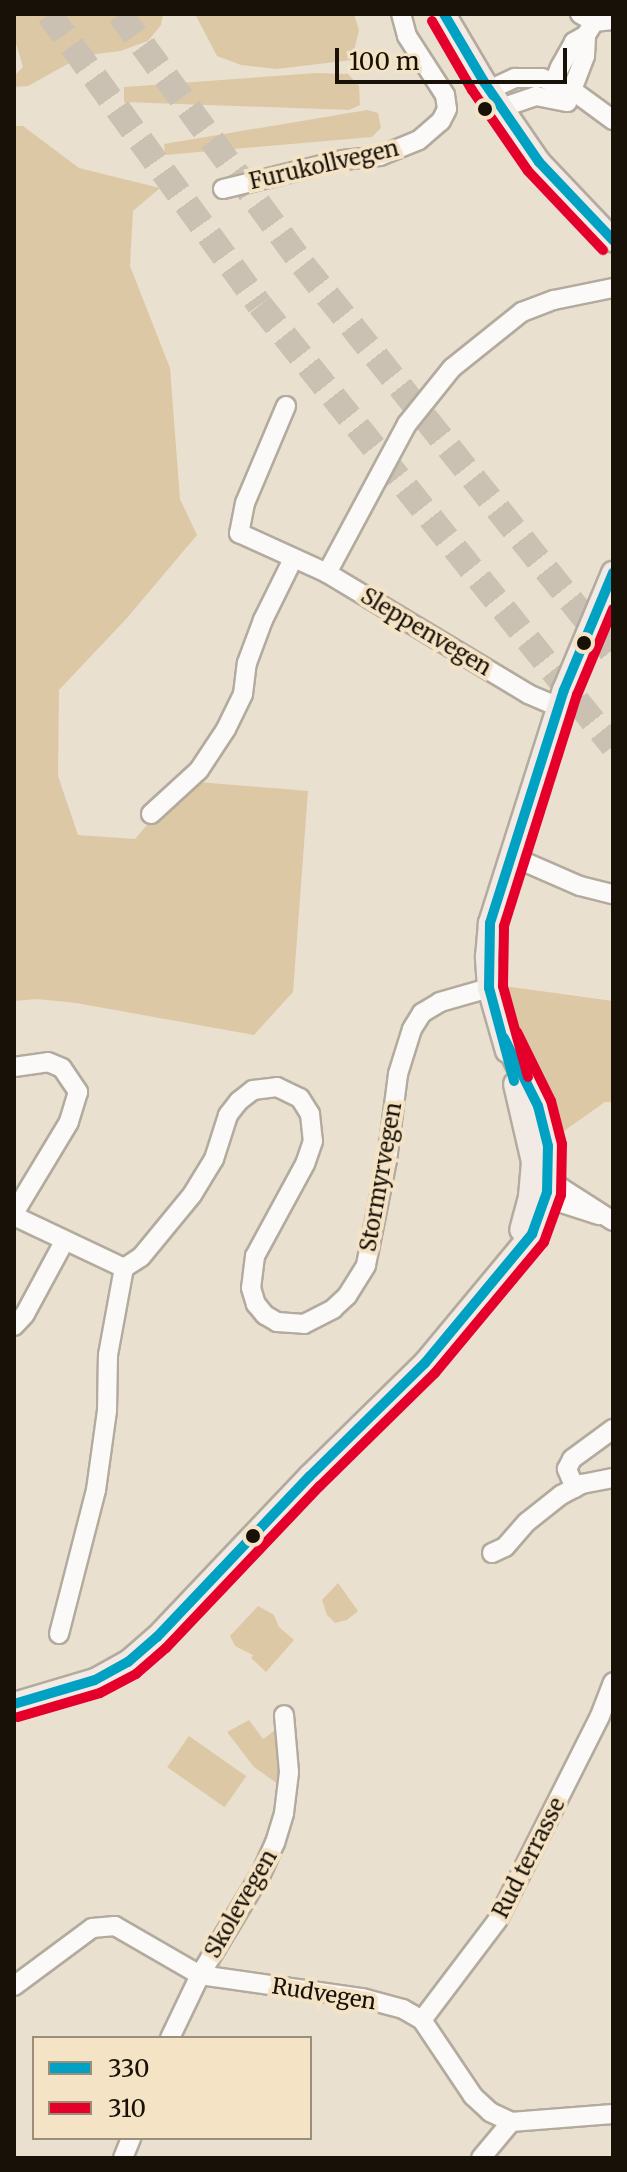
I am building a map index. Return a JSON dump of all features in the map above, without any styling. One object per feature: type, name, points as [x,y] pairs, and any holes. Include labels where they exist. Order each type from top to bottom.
[{"type":"main road","points":[[444,14],[495,99],[554,180],[613,240]]},
{"type":"main road","points":[[14,1704],[95,1680],[128,1662],[157,1637],[310,1476],[425,1363],[465,1319],[514,1253],[542,1190],[548,1146],[542,1118],[523,1071],[504,1038],[489,988],[488,940],[558,707],[613,573]]},
{"type":"street","name":"Furukollvegen","points":[[223,189],[343,160],[380,156],[419,140],[441,121],[447,109],[445,95],[407,36],[401,14]]},
{"type":"street","points":[[561,90],[574,42],[587,24],[613,20]]},
{"type":"street","points":[[495,99],[524,77],[561,90],[601,123],[613,122]]},
{"type":"street","points":[[327,573],[407,424],[452,368],[522,312],[554,300],[613,288]]},
{"type":"street","name":"Sleppenvegen","points":[[286,406],[245,503],[239,533],[327,573],[528,694],[558,707]]},
{"type":"street","points":[[151,814],[199,770],[226,729],[243,694],[247,663],[263,620],[293,559]]},
{"type":"street","points":[[511,856],[580,886],[613,894]]},
{"type":"street","name":"Stormyrvegen","points":[[124,1268],[141,1257],[192,1195],[214,1159],[228,1115],[239,1101],[253,1090],[277,1087],[300,1098],[310,1114],[313,1141],[305,1164],[255,1256],[251,1288],[256,1304],[265,1315],[277,1322],[304,1324],[333,1309],[347,1296],[366,1265],[387,1160],[398,1074],[412,1029],[429,1008],[458,994],[489,988]]},
{"type":"street","points":[[14,1067],[48,1062],[62,1068],[78,1092],[69,1122],[14,1214],[64,1242],[124,1268],[108,1355],[107,1411],[96,1490],[59,1634]]},
{"type":"street","points":[[542,1190],[609,1219]]},
{"type":"street","points":[[14,1326],[25,1314],[64,1242]]},
{"type":"street","points":[[575,1488],[567,1469],[572,1459],[613,1429]]},
{"type":"street","points":[[492,1553],[505,1547],[544,1507],[575,1488],[613,1478]]},
{"type":"street","name":"Rud terrasse","points":[[422,2020],[497,1921],[600,1716],[613,1682]]},
{"type":"street","name":"Skolevegen","points":[[171,2036],[200,1975],[261,1874],[275,1843],[284,1813],[289,1772],[284,1715]]},
{"type":"street","name":"Rudvegen","points":[[14,1986],[92,1928],[105,1925],[130,1932],[185,1969],[200,1975],[362,1998],[403,2009],[422,2020]]},
{"type":"street","points":[[422,2020],[473,2096],[490,2112],[511,2122],[613,2114]]},
{"type":"street","points":[[481,2158],[511,2122]]},
{"type":"shaded area","points":[[14,14],[163,14],[161,25],[148,41],[120,51],[82,56],[28,86],[14,87],[14,76],[23,67],[14,37]]},
{"type":"shaded area","points":[[195,14],[354,14],[359,30],[352,60],[277,69],[241,65],[217,56]]},
{"type":"shaded area","points":[[317,73],[348,74],[359,86],[360,105],[349,110],[124,102],[124,87]]},
{"type":"shaded area","points":[[367,110],[378,113],[381,128],[372,137],[165,155],[164,144]]},
{"type":"shaded area","points":[[14,126],[23,126],[79,168],[160,188],[133,211],[130,266],[170,368],[180,499],[197,535],[127,618],[59,690],[58,776],[78,835],[135,839],[185,781],[308,791],[293,992],[254,1035],[76,1003],[37,999],[14,1001]]},
{"type":"shaded area","points":[[511,987],[613,1001],[613,1102],[605,1102],[561,1133],[536,1144],[502,1012],[504,989]]},
{"type":"shaded area","points":[[338,1583],[358,1611],[347,1620],[335,1623],[327,1615],[322,1600]]},
{"type":"shaded area","points":[[258,1606],[274,1615],[279,1627],[294,1640],[266,1672],[251,1658],[253,1655],[235,1646],[230,1636]]},
{"type":"shaded area","points":[[249,1720],[263,1739],[274,1731],[278,1738],[278,1784],[254,1767],[227,1732]]},
{"type":"shaded area","points":[[189,1736],[246,1776],[225,1807],[167,1767]]},
{"type":"tunnel","points":[[49,14],[260,305],[613,746]]},
{"type":"tunnel","points":[[120,14],[303,265],[613,654]]},
{"type":"transit line","name":"330","points":[[444,14],[484,82],[539,162],[613,240]]},
{"type":"transit line","name":"310","points":[[432,21],[472,90],[528,171],[603,250]]},
{"type":"transit line","name":"330","points":[[514,1081],[489,988],[490,923],[564,690],[613,573]]},
{"type":"transit line","name":"310","points":[[528,1077],[503,986],[504,926],[577,695],[613,609]]},
{"type":"transit line","name":"310","points":[[18,1717],[100,1693],[136,1674],[166,1648],[320,1486],[435,1373],[544,1242],[561,1195],[562,1144],[551,1101],[517,1032]]},
{"type":"transit line","name":"330","points":[[14,1704],[95,1680],[128,1662],[157,1637],[310,1476],[425,1363],[532,1234],[547,1192],[548,1146],[538,1106],[504,1038]]}]
